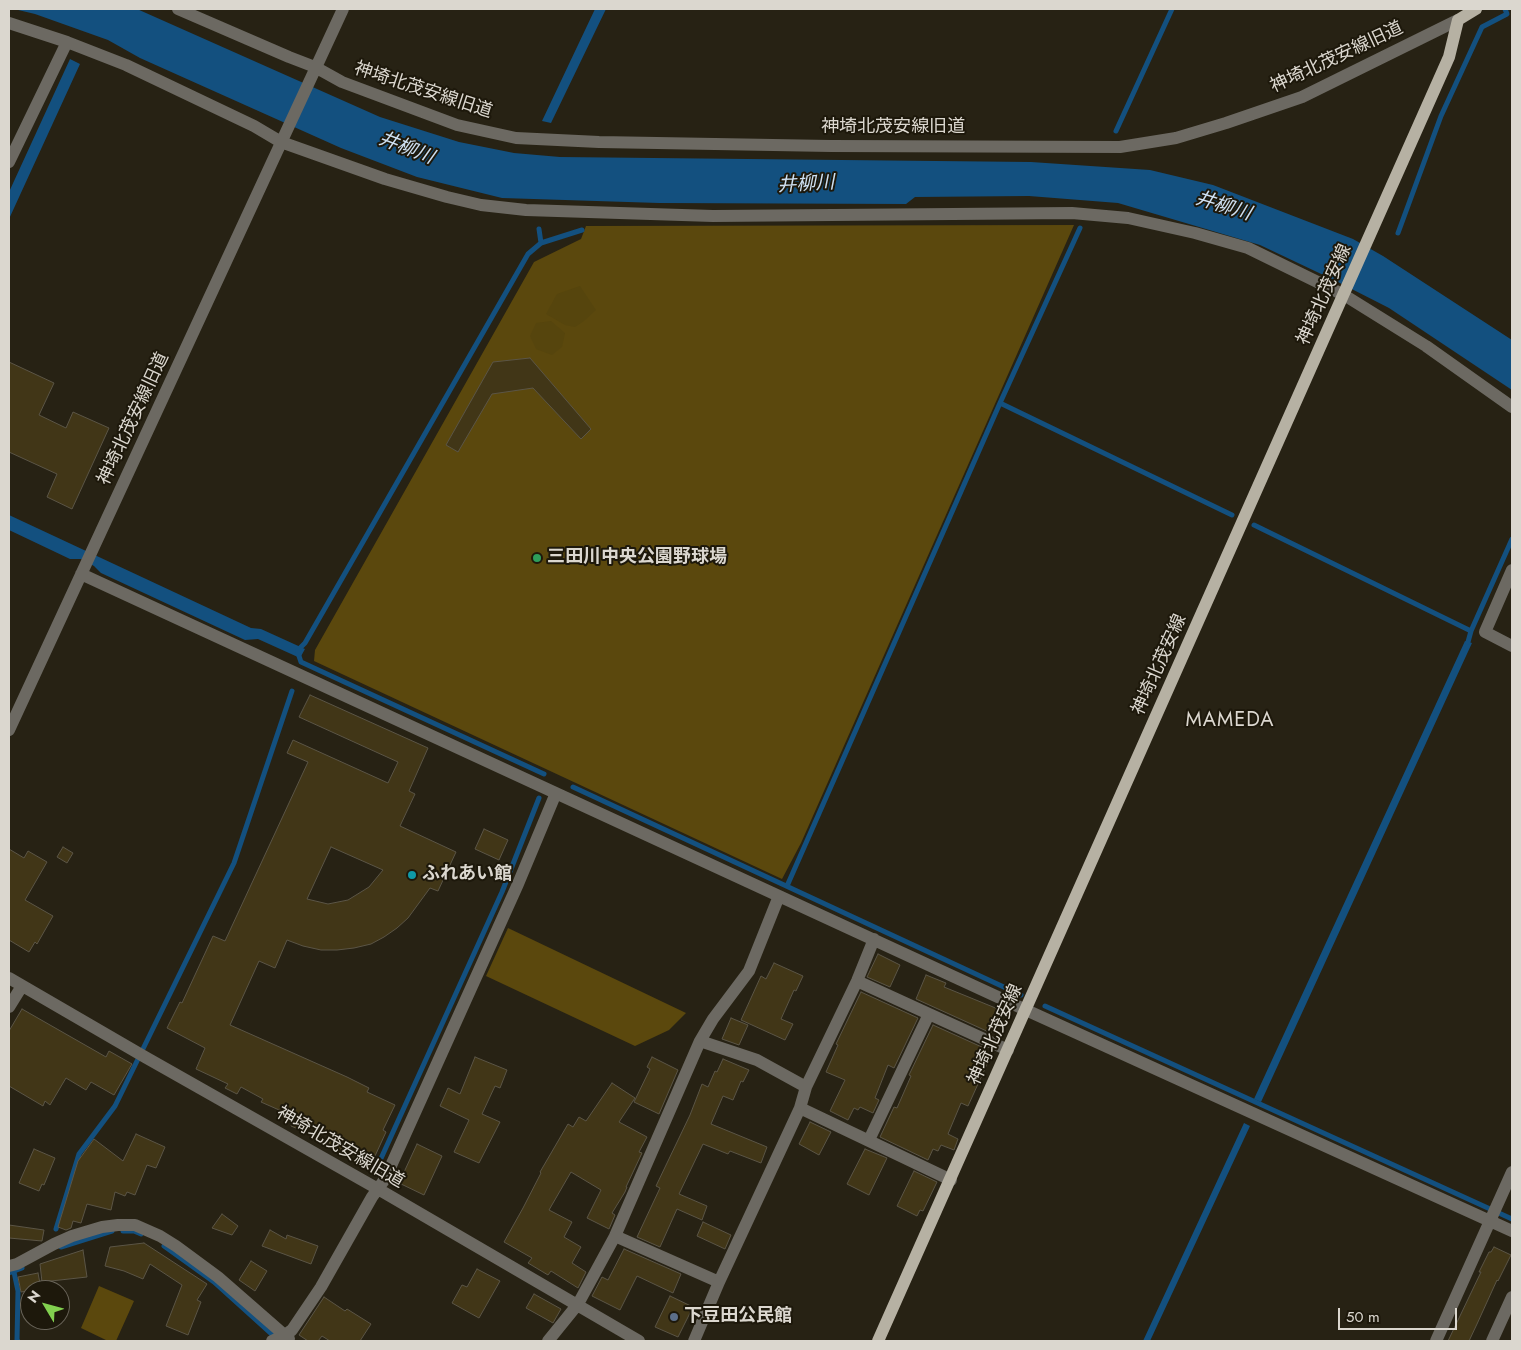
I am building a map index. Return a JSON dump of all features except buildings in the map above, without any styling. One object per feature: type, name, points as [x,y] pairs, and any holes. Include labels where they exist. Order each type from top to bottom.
[{"type":"main road","points":[[1458,20],[1476,9]]},
{"type":"main road","name":"神埼北茂安線","points":[[878,1341],[1450,57],[1458,20]]},
{"type":"street","name":"神埼北茂安線旧道","points":[[178,9],[289,57],[313,73],[457,125],[516,138],[609,142],[831,146],[1120,147],[1176,138],[1302,97],[1458,20]]},
{"type":"street","points":[[313,73],[343,9]]},
{"type":"street","points":[[9,23],[67,42],[126,65],[254,126],[284,136],[386,179],[481,205],[526,210],[713,216],[1072,213],[1128,218],[1195,233],[1248,248],[1344,295],[1426,346],[1512,407]]},
{"type":"street","points":[[9,162],[67,42]]},
{"type":"street","name":"神埼北茂安線旧道","points":[[9,730],[313,73]]},
{"type":"street","points":[[86,564],[556,793],[1026,1010],[1512,1231]]},
{"type":"street","points":[[1512,570],[1485,632],[1512,646]]},
{"type":"street","points":[[9,1266],[17,1264],[72,1236],[102,1227],[135,1225],[160,1236],[176,1246],[218,1277],[282,1339],[292,1330],[321,1287],[372,1197],[389,1171],[518,884],[556,793]]},
{"type":"street","points":[[548,1341],[578,1304],[615,1236],[700,1041],[713,1019],[749,971],[779,896]]},
{"type":"street","points":[[694,1341],[719,1282],[800,1108],[806,1087],[858,981],[874,940]]},
{"type":"street","name":"神埼北茂安線旧道","points":[[9,978],[578,1304],[639,1341]]},
{"type":"street","points":[[858,981],[1008,1050]]},
{"type":"street","points":[[9,1007],[22,986]]},
{"type":"street","points":[[869,1140],[929,1014]]},
{"type":"street","points":[[700,1041],[757,1060],[806,1087]]},
{"type":"street","points":[[800,1108],[951,1180]]},
{"type":"street","points":[[1436,1341],[1512,1172]]},
{"type":"street","points":[[615,1236],[719,1282]]},
{"type":"street","points":[[1492,1341],[1507,1322],[1512,1297]]},
{"type":"shaded area","points":[[1074,225],[801,843],[782,879],[314,661],[315,650],[534,262],[581,239],[586,226]]},
{"type":"shaded area","points":[[580,286],[596,310],[584,321],[575,327],[565,325],[546,314],[557,294]]},
{"type":"shaded area","points":[[551,321],[565,333],[562,347],[552,355],[536,349],[530,336],[536,323]]},
{"type":"shaded area","points":[[508,928],[686,1013],[669,1030],[635,1046],[486,976]]},
{"type":"shaded area","points":[[99,1286],[134,1301],[116,1341],[108,1341],[81,1328]]},
{"type":"water","name":"井柳川","points":[[14,9],[137,9],[380,117],[459,142],[514,153],[560,157],[1031,162],[1150,170],[1213,185],[1353,239],[1383,256],[1512,340],[1512,390],[1389,308],[1336,281],[1260,245],[1118,203],[1029,196],[915,197],[906,204],[659,203],[502,198],[417,177],[341,148],[140,58],[108,40],[35,14]]},
{"type":"water","points":[[595,9],[606,9],[551,123],[542,121]]},
{"type":"water","points":[[70,59],[80,64],[9,219],[9,192]]},
{"type":"water","points":[[9,515],[251,628],[261,629],[305,649],[300,658],[258,639],[245,640],[101,573],[94,566],[81,559],[70,559],[9,530]]},
{"type":"water","points":[[1465,641],[1472,643],[1261,1102],[1254,1099]]},
{"type":"water","points":[[1244,1123],[1250,1126],[1150,1341],[1143,1341]]},
{"type":"waterway","points":[[1116,131],[1172,9]]},
{"type":"waterway","points":[[1398,233],[1441,116],[1482,27],[1507,14],[1505,9]]},
{"type":"waterway","points":[[787,886],[1000,403],[1080,228]]},
{"type":"waterway","points":[[298,650],[305,643],[528,254],[541,243],[539,229]]},
{"type":"waterway","points":[[541,243],[582,230]]},
{"type":"waterway","points":[[1000,403],[1232,515]]},
{"type":"waterway","points":[[1254,525],[1471,631]]},
{"type":"waterway","points":[[1468,642],[1471,631],[1512,539]]},
{"type":"waterway","points":[[298,653],[301,662],[544,774]]},
{"type":"waterway","points":[[56,1229],[79,1154],[115,1106],[234,863],[292,691]]},
{"type":"waterway","points":[[573,787],[1021,995]]},
{"type":"waterway","points":[[378,1165],[502,892],[539,798]]},
{"type":"waterway","points":[[1045,1006],[1512,1219]]},
{"type":"waterway","points":[[61,1247],[112,1231]]},
{"type":"waterway","points":[[123,1231],[134,1231],[141,1234]]},
{"type":"waterway","points":[[164,1246],[214,1282],[277,1339]]},
{"type":"waterway","points":[[9,1273],[22,1268]]},
{"type":"waterway","points":[[14,1272],[18,1291],[18,1341]]},
{"type":"place","name":"三田川中央公園野球場","points":[[537,558]]},
{"type":"place","name":"ふれあい館","points":[[412,875]]},
{"type":"place","name":"下豆田公民館","points":[[674,1317]]},
{"type":"district","name":"MAMEDA","points":[[1230,721]]}]
